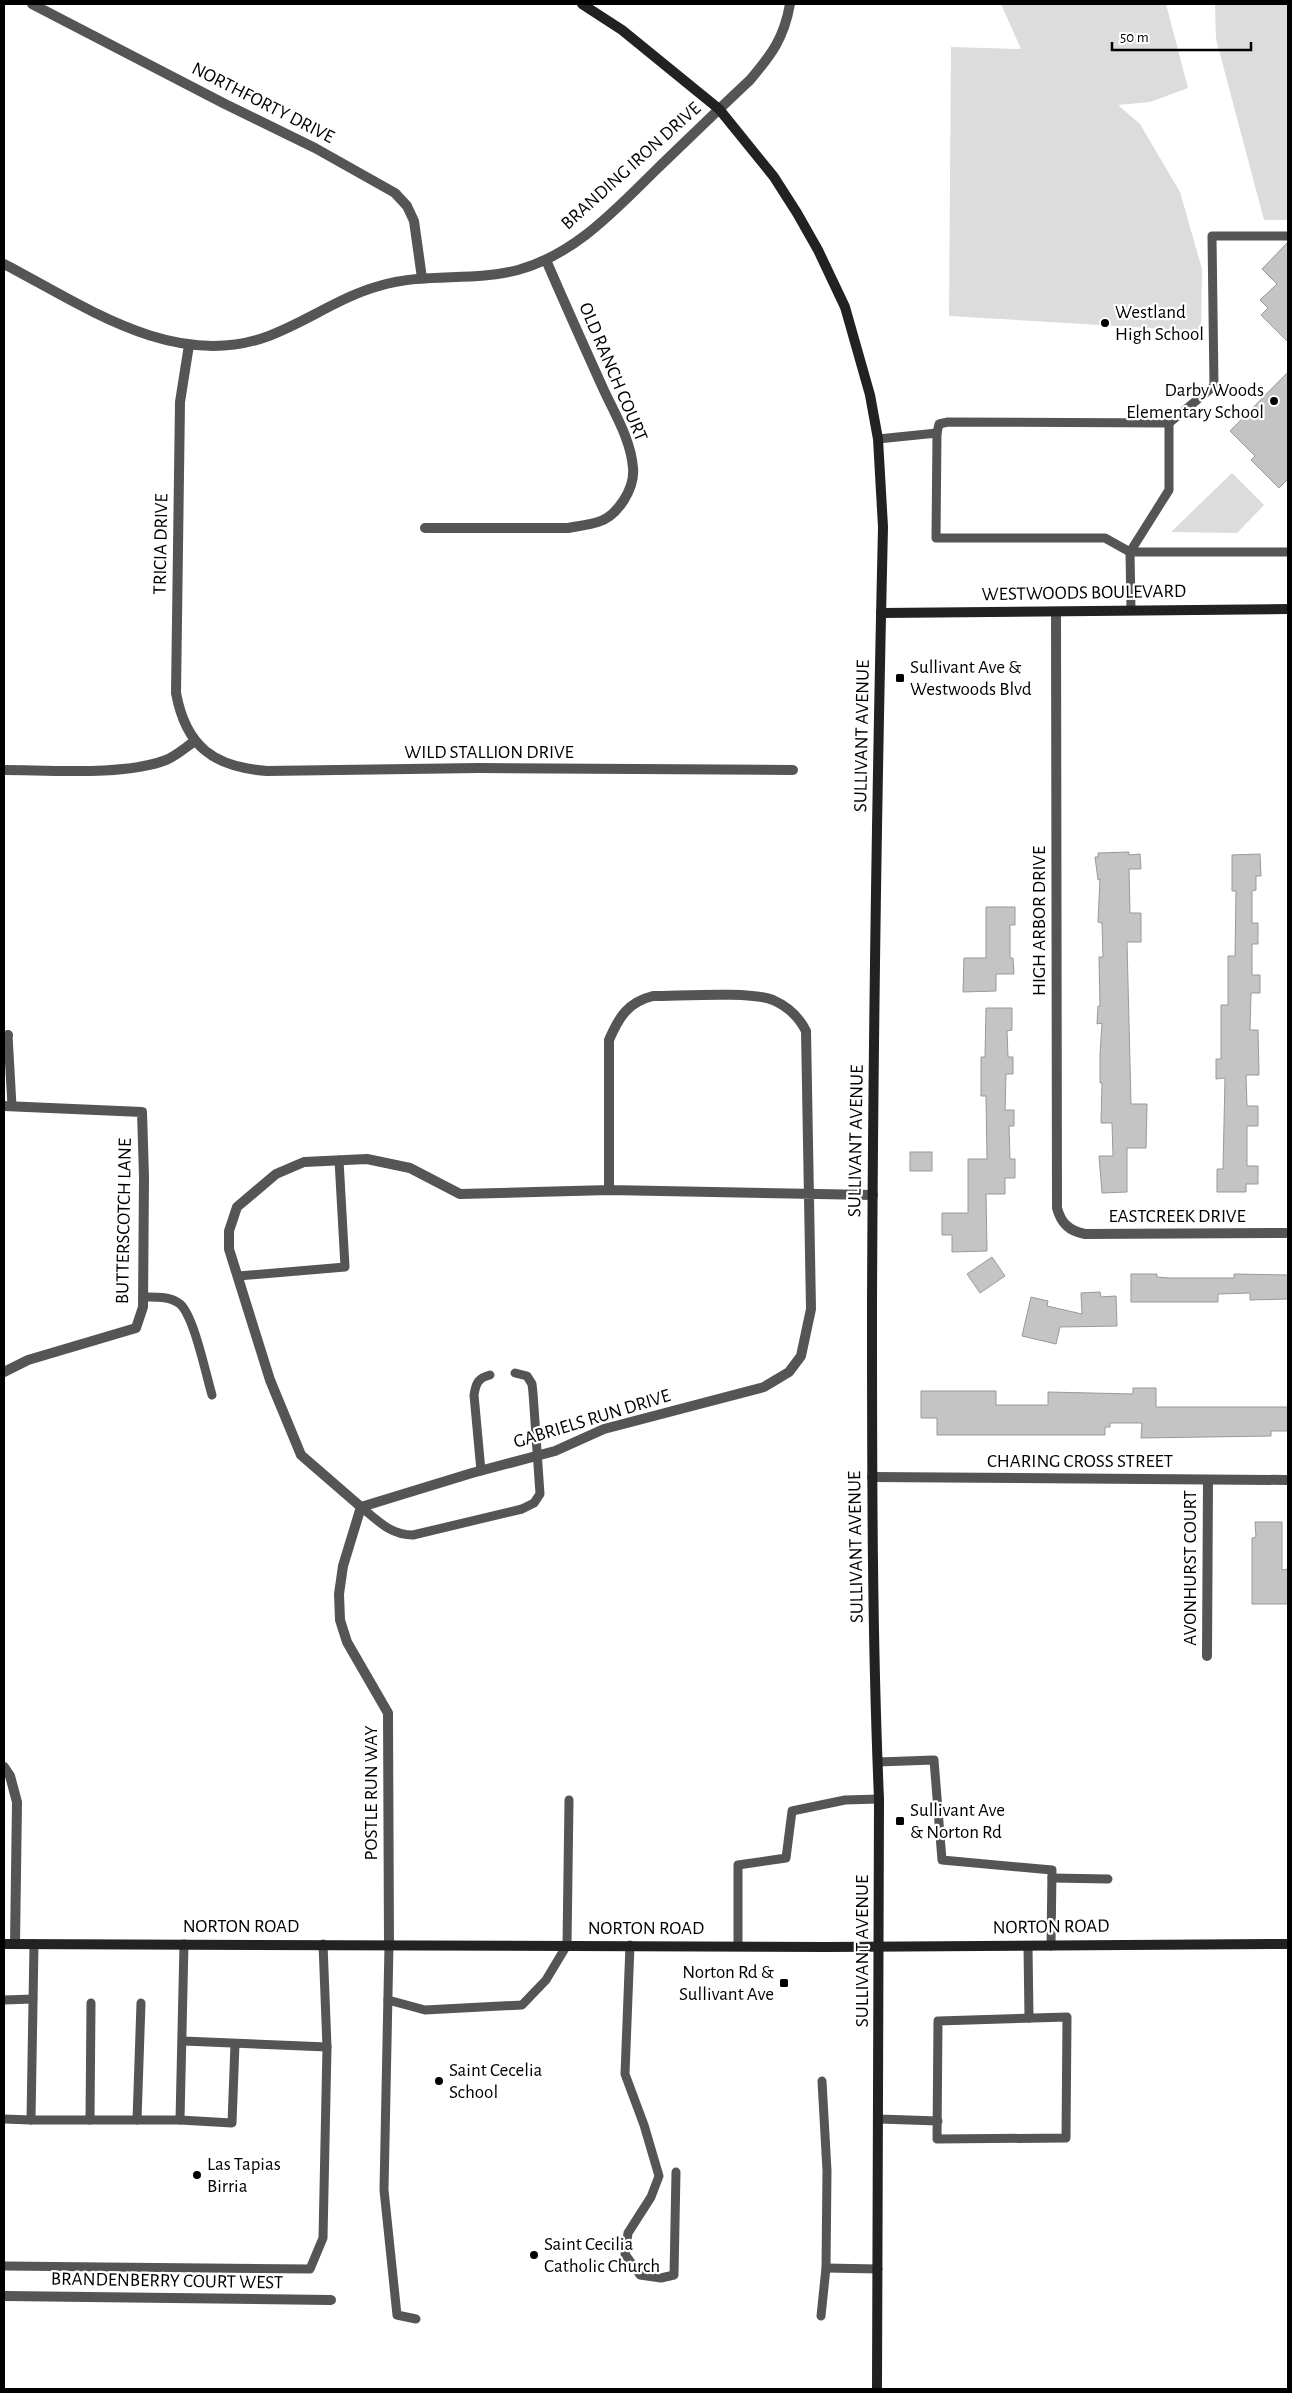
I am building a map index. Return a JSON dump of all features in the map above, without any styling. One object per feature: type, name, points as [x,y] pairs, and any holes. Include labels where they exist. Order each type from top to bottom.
[{"type":"street","name":"NORTHFORTY DRIVE","points":[[32,4],[225,104],[315,148],[395,193],[406,206],[414,220],[422,278]]},
{"type":"street","name":"SULLIVANT AVENUE","points":[[582,4],[622,30],[719,109],[784,192],[818,250],[845,308],[870,395],[878,439],[882,486],[881,613],[872,1195],[872,1477],[879,1799],[880,1946],[877,2389]]},
{"type":"street","name":"BRANDING IRON DRIVE","points":[[4,264],[127,328],[189,345],[213,346],[264,338],[301,323],[355,294],[386,284],[422,278],[489,275],[517,270],[546,260],[564,250],[596,227],[719,109],[773,53],[787,21],[790,4]]},
{"type":"street","name":"OLD RANCH COURT","points":[[425,528],[568,528],[584,526],[600,522],[614,512],[624,500],[632,485],[634,468],[625,436],[546,260]]},
{"type":"street","name":"TRICIA DRIVE","points":[[189,345],[180,402],[176,693],[185,726],[195,741]]},
{"type":"street","name":"WESTWOODS BOULEVARD","points":[[881,613],[1288,609]]},
{"type":"street","name":"HIGH ARBOR DRIVE","points":[[1056,612],[1057,1208],[1060,1218],[1067,1227]]},
{"type":"street","name":"WILD STALLION DRIVE","points":[[195,741],[205,752],[220,761],[241,769],[267,771],[479,768],[793,770]]},
{"type":"street","points":[[4,770],[80,770],[143,767],[167,760],[195,741]]},
{"type":"street","name":"GABRIELS RUN DRIVE","points":[[361,1507],[555,1451],[604,1429],[764,1387],[790,1372],[801,1356],[811,1308],[806,1031],[801,1021],[790,1009],[772,1000],[744,996],[653,996],[639,1000],[617,1022],[609,1040],[609,1190]]},
{"type":"street","name":"BUTTERSCOTCH LANE","points":[[4,1372],[28,1360],[136,1328],[143,1307],[142,1112],[8,1106]]},
{"type":"street","points":[[361,1507],[301,1455],[270,1380],[229,1249],[229,1231],[237,1208],[276,1174],[304,1162],[367,1160],[410,1168],[460,1194],[609,1190],[872,1195]]},
{"type":"street","name":"EASTCREEK DRIVE","points":[[1067,1227],[1075,1232],[1085,1234],[1288,1233]]},
{"type":"street","name":"CHARING CROSS STREET","points":[[872,1477],[1288,1480]]},
{"type":"street","name":"AVONHURST COURT","points":[[1207,1656],[1208,1480]]},
{"type":"street","name":"POSTLE RUN WAY","points":[[361,1507],[343,1566],[340,1620],[346,1642],[388,1713],[389,1945]]},
{"type":"street","points":[[4,1767],[10,1776],[17,1802],[15,1944]]},
{"type":"street","name":"NORTON ROAD","points":[[4,1944],[738,1946],[1288,1944]]},
{"type":"street","name":"BRANDENBERRY COURT WEST","points":[[4,2296],[331,2300]]},
{"type":"lane","points":[[1288,236],[1212,236],[1214,386],[1169,423],[948,422],[939,424],[937,433],[936,538],[1105,538],[1130,552],[1288,552]]},
{"type":"lane","points":[[1131,610],[1130,552],[1169,490],[1169,423]]},
{"type":"lane","points":[[878,439],[937,433]]},
{"type":"lane","points":[[6,1037],[8,1106]]},
{"type":"lane","points":[[238,1276],[345,1267],[339,1160]]},
{"type":"lane","points":[[143,1297],[164,1298],[178,1303],[185,1309],[192,1325],[212,1395]]},
{"type":"lane","points":[[361,1507],[388,1529],[402,1535],[413,1535],[522,1509],[534,1503],[540,1494],[532,1384],[527,1376],[515,1373]]},
{"type":"lane","points":[[481,1471],[474,1395],[476,1383],[481,1377],[490,1375]]},
{"type":"lane","points":[[878,1762],[934,1760],[942,1860],[1052,1870],[1051,1946]]},
{"type":"lane","points":[[738,1946],[738,1864],[786,1858],[792,1811],[845,1800],[879,1799]]},
{"type":"lane","points":[[388,2000],[425,2010],[522,2005],[546,1980],[567,1945],[569,1800]]},
{"type":"lane","points":[[1052,1878],[1108,1879]]},
{"type":"lane","points":[[31,2120],[34,1944]]},
{"type":"lane","points":[[180,2120],[184,1944]]},
{"type":"lane","points":[[4,2266],[310,2269],[324,2238],[326,2047],[323,1944]]},
{"type":"lane","points":[[389,1945],[384,2190],[397,2315],[416,2319]]},
{"type":"lane","points":[[630,1945],[625,2074],[644,2125],[659,2176],[651,2196],[628,2233],[625,2254],[640,2275],[662,2278],[674,2275],[676,2172]]},
{"type":"lane","points":[[1028,1946],[1030,2018]]},
{"type":"lane","points":[[4,2000],[33,1999]]},
{"type":"lane","points":[[90,2120],[91,2003]]},
{"type":"lane","points":[[137,2120],[141,2004]]},
{"type":"lane","points":[[1067,2016],[1066,2138],[937,2139],[938,2021],[1030,2018],[1067,2016]]},
{"type":"lane","points":[[183,2041],[326,2047]]},
{"type":"lane","points":[[4,2119],[180,2120],[232,2123],[235,2044]]},
{"type":"lane","points":[[821,2316],[826,2268],[827,2171],[822,2081]]},
{"type":"lane","points":[[880,2119],[938,2121]]},
{"type":"lane","points":[[826,2268],[878,2269]]},
{"type":"shaded area","points":[[1001,4],[1166,4],[1188,88],[1150,102],[1118,105],[1140,124],[1180,192],[1202,269],[1201,331],[949,316],[951,47],[1021,49]]},
{"type":"shaded area","points":[[1215,4],[1288,4],[1288,220],[1264,220],[1216,39]]},
{"type":"shaded area","points":[[1232,473],[1264,505],[1237,533],[1171,532]]},
{"type":"building","name":"Darby Woods Elementary School","points":[[1288,242],[1288,342],[1261,315],[1268,308],[1260,300],[1277,284],[1262,269]]},
{"type":"building","name":"Darby Woods Elementary School","points":[[1288,372],[1288,479],[1279,488],[1251,460],[1255,456],[1230,431]]},
{"type":"building","points":[[1129,852],[1129,855],[1140,854],[1141,869],[1129,869],[1130,913],[1141,913],[1141,942],[1127,942],[1131,1104],[1147,1104],[1146,1148],[1127,1148],[1127,1192],[1102,1193],[1099,1156],[1113,1156],[1112,1123],[1101,1123],[1102,1083],[1100,1083],[1100,1055],[1102,1023],[1097,1024],[1098,1006],[1100,1006],[1099,957],[1103,957],[1102,923],[1098,922],[1100,879],[1098,880],[1095,857],[1098,857],[1098,853]]},
{"type":"building","points":[[1260,854],[1261,876],[1256,876],[1256,890],[1252,891],[1252,923],[1258,923],[1258,944],[1252,944],[1252,975],[1260,975],[1260,993],[1251,993],[1250,1030],[1258,1030],[1259,1075],[1246,1075],[1247,1106],[1258,1106],[1258,1126],[1247,1126],[1247,1166],[1258,1166],[1258,1184],[1246,1184],[1246,1192],[1217,1192],[1217,1169],[1223,1169],[1225,1078],[1216,1079],[1216,1059],[1221,1059],[1221,1005],[1228,1005],[1228,956],[1235,956],[1236,891],[1232,891],[1232,855]]},
{"type":"building","points":[[986,907],[1015,907],[1015,925],[1010,925],[1010,958],[1013,958],[1014,974],[996,974],[996,991],[963,992],[964,958],[986,958]]},
{"type":"building","points":[[986,1008],[1012,1008],[1012,1030],[1007,1031],[1008,1057],[1013,1057],[1013,1074],[1006,1074],[1005,1110],[1014,1110],[1014,1126],[1009,1126],[1010,1159],[1015,1159],[1015,1178],[1005,1178],[1005,1194],[986,1194],[987,1251],[952,1252],[952,1235],[942,1235],[942,1213],[968,1213],[968,1159],[987,1159],[986,1096],[981,1096],[981,1057],[985,1057]]},
{"type":"building","points":[[910,1152],[932,1152],[932,1171],[910,1171]]},
{"type":"building","points":[[992,1257],[1005,1276],[980,1293],[967,1274]]},
{"type":"building","points":[[1131,1274],[1157,1274],[1157,1277],[1169,1278],[1234,1278],[1234,1274],[1288,1275],[1288,1299],[1250,1300],[1250,1293],[1218,1294],[1218,1302],[1131,1302]]},
{"type":"building","points":[[1100,1292],[1101,1297],[1116,1296],[1117,1326],[1060,1327],[1056,1344],[1022,1336],[1031,1297],[1048,1301],[1047,1306],[1082,1314],[1081,1293]]},
{"type":"building","points":[[1133,1388],[1156,1388],[1156,1407],[1288,1407],[1288,1431],[1271,1431],[1271,1436],[1141,1438],[1142,1423],[1110,1423],[1110,1427],[1105,1427],[1105,1435],[937,1435],[937,1418],[921,1418],[921,1391],[996,1391],[996,1405],[1048,1405],[1048,1392],[1133,1394]]},
{"type":"building","points":[[1255,1522],[1282,1522],[1282,1570],[1288,1569],[1288,1604],[1252,1604],[1252,1538],[1256,1537]]},
{"type":"place","name":"Westland High School","points":[[1105,323]]},
{"type":"place","name":"Darby Woods Elementary School","points":[[1274,401]]},
{"type":"place","name":"Sullivant Ave & Westwoods Blvd","points":[[900,678]]},
{"type":"place","name":"Sullivant Ave & Norton Rd","points":[[900,1821]]},
{"type":"place","name":"Norton Rd & Sullivant Ave","points":[[784,1983]]},
{"type":"place","name":"Saint Cecelia School","points":[[439,2081]]},
{"type":"place","name":"Las Tapias Birria","points":[[197,2175]]},
{"type":"place","name":"Saint Cecilia Catholic Church","points":[[534,2255]]}]
